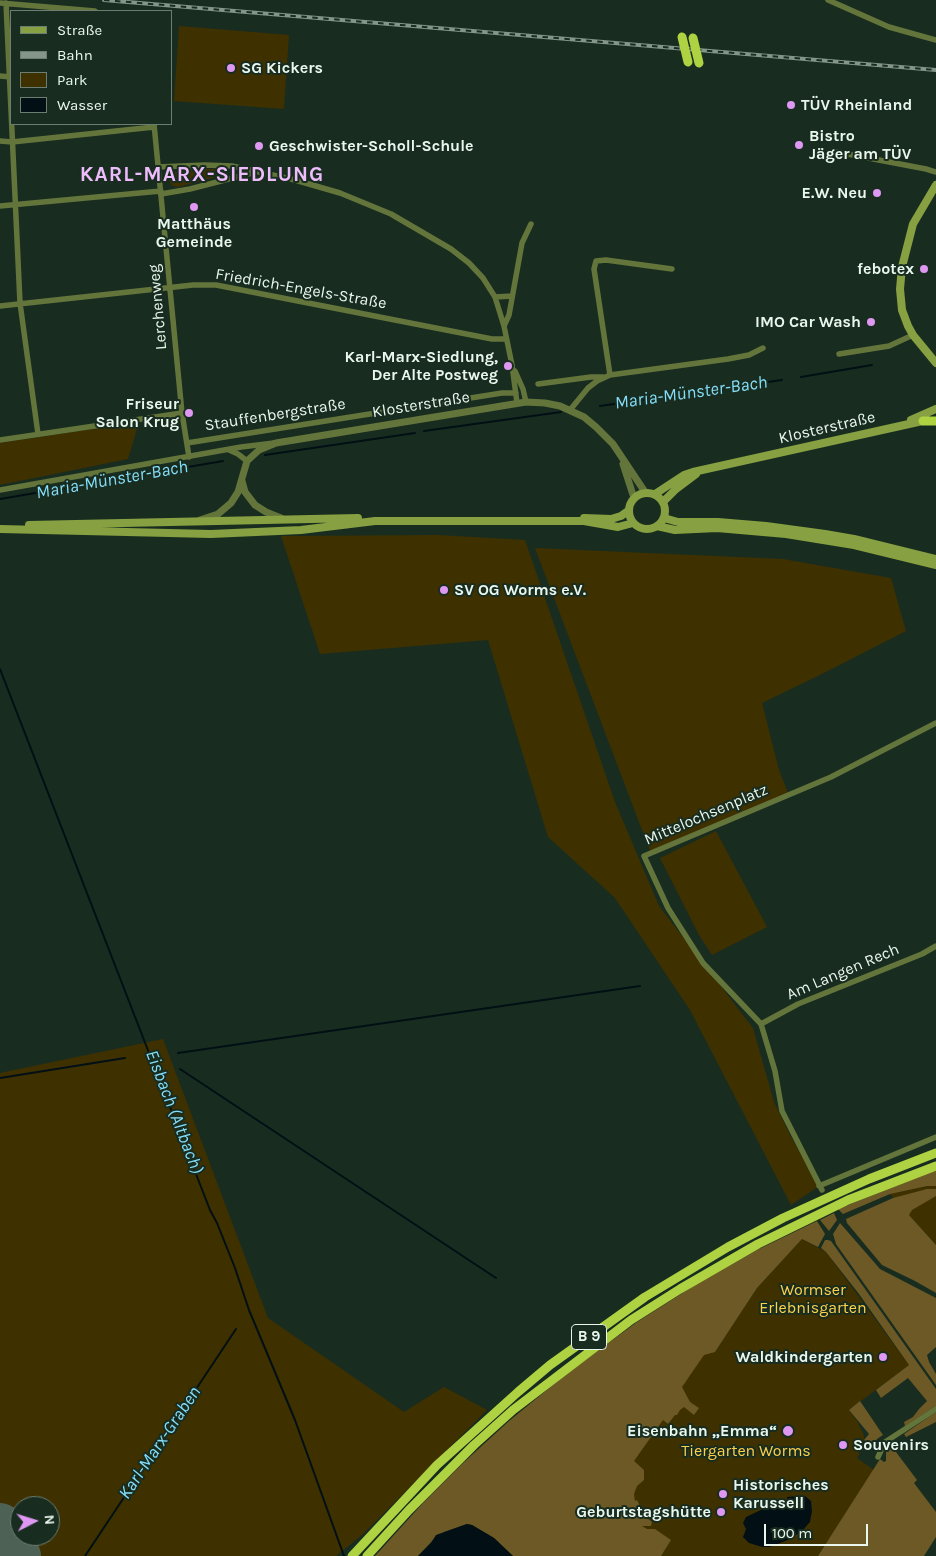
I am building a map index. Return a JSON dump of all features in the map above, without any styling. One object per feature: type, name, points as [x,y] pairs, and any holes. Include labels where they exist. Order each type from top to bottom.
[{"type":"highway","points":[[682,37],[688,62]]},
{"type":"highway","points":[[693,38],[699,63]]},
{"type":"highway","points":[[923,422],[936,421]]},
{"type":"highway","name":"B 9","points":[[353,1556],[444,1459],[518,1392],[550,1365],[645,1297],[728,1247],[783,1218],[869,1178],[936,1153]]},
{"type":"highway","name":"B 9","points":[[367,1556],[409,1510],[513,1410],[631,1320],[680,1288],[785,1230],[848,1200],[936,1166]]},
{"type":"main road","points":[[935,362],[913,335],[905,318],[901,300],[902,267],[913,224],[936,185]]},
{"type":"main road","name":"Klosterstraße","points":[[895,426],[936,410]]},
{"type":"main road","name":"Klosterstraße","points":[[655,494],[684,475],[895,426],[923,422],[936,417]]},
{"type":"main road","name":"Klosterstraße","points":[[663,502],[683,483],[707,469]]},
{"type":"main road","points":[[644,492],[655,494],[663,502],[664,518],[657,526],[651,529],[643,529],[633,523],[628,511],[630,502],[644,492]]},
{"type":"main road","points":[[0,527],[195,521],[611,519],[621,516],[628,511]]},
{"type":"main road","points":[[664,518],[678,522],[746,525],[825,534],[936,559]]},
{"type":"main road","points":[[0,527],[220,534],[301,530],[375,521],[442,519],[584,522],[612,527],[621,527],[633,523]]},
{"type":"main road","points":[[657,526],[675,530],[717,528],[786,534],[854,545],[936,565]]},
{"type":"street","points":[[828,0],[889,27],[936,40]]},
{"type":"street","points":[[0,76],[10,77],[3,3],[84,10]]},
{"type":"street","points":[[11,125],[20,303],[38,434]]},
{"type":"street","points":[[0,142],[154,126]]},
{"type":"street","name":"Lerchenweg","points":[[154,126],[182,414],[189,457]]},
{"type":"street","points":[[837,152],[936,172]]},
{"type":"street","points":[[158,168],[219,166],[261,172],[321,187],[391,214],[452,249],[483,278],[495,297],[504,326],[512,364],[517,403]]},
{"type":"street","points":[[0,206],[190,189],[261,172]]},
{"type":"street","points":[[504,326],[509,315],[522,242],[531,224]]},
{"type":"street","points":[[610,375],[594,269],[596,261],[606,260],[672,269]]},
{"type":"street","name":"Friedrich-Engels-Straße","points":[[0,306],[171,287],[216,285],[483,337],[506,339]]},
{"type":"street","points":[[495,297],[512,296]]},
{"type":"street","points":[[839,354],[889,346],[913,335]]},
{"type":"street","points":[[538,384],[603,377],[728,359],[749,355],[763,348]]},
{"type":"street","points":[[512,364],[522,386],[526,402]]},
{"type":"street","points":[[570,410],[585,390],[603,377]]},
{"type":"street","name":"Stauffenbergstraße","points":[[187,444],[502,393],[516,393]]},
{"type":"street","name":"Klosterstraße","points":[[0,490],[241,447],[526,402],[545,403],[570,410],[596,427],[620,454],[644,492]]},
{"type":"street","name":"Stauffenbergstraße","points":[[0,440],[182,414]]},
{"type":"street","name":"Klosterstraße","points":[[247,461],[259,450],[276,442]]},
{"type":"street","points":[[195,521],[211,517],[229,506],[237,495],[247,461],[229,450]]},
{"type":"street","name":"Klosterstraße","points":[[620,454],[634,498]]},
{"type":"street","points":[[241,478],[245,492],[256,505],[272,516],[286,520]]},
{"type":"street","name":"Mittelochsenplatz","points":[[936,723],[831,776],[644,856],[668,908],[703,962],[761,1024],[775,1071],[782,1111],[821,1188],[936,1137]]},
{"type":"street","name":"Am Langen Rech","points":[[761,1024],[798,1004],[922,954],[936,946]]},
{"type":"street","points":[[878,1456],[885,1442],[936,1410]]},
{"type":"green space","name":"SG Kickers","points":[[179,26],[289,35],[284,109],[174,101]]},
{"type":"green space","points":[[193,169],[222,169],[225,173],[224,175],[178,187],[170,183],[169,177],[173,172]]},
{"type":"green space","points":[[139,422],[128,459],[0,485],[0,443]]},
{"type":"green space","points":[[438,535],[525,540],[615,802],[659,906],[753,1028],[774,1102],[819,1186],[791,1205],[690,1010],[615,898],[548,837],[488,640],[320,654],[281,536]]},
{"type":"green space","points":[[535,548],[783,559],[891,578],[906,631],[762,703],[779,770],[788,793],[650,851]]},
{"type":"green space","points":[[716,831],[767,927],[712,955],[699,935],[660,858]]},
{"type":"green space","points":[[163,1039],[268,1318],[404,1412],[444,1387],[487,1410],[362,1535],[336,1556],[0,1556],[0,1073]]},
{"type":"green space","points":[[936,1178],[936,1245],[890,1194]]},
{"type":"green space","name":"Tiergarten Worms","points":[[802,1239],[826,1252],[909,1365],[849,1410],[864,1435],[863,1448],[859,1448],[857,1458],[874,1470],[818,1556],[631,1556],[602,1521],[652,1351],[715,1352],[757,1288]]},
{"type":"shaded area","points":[[936,1170],[936,1186],[927,1186],[890,1194],[843,1214],[838,1209]]},
{"type":"shaded area","points":[[927,1189],[936,1189],[936,1196],[912,1210],[909,1215],[936,1245],[936,1293],[882,1265],[847,1223],[846,1219],[893,1198]]},
{"type":"shaded area","points":[[834,1213],[837,1220],[829,1231],[820,1220]]},
{"type":"shaded area","points":[[817,1221],[825,1234],[818,1247],[802,1239],[757,1288],[715,1352],[704,1355],[682,1387],[690,1402],[699,1408],[694,1415],[684,1407],[668,1424],[663,1420],[634,1461],[644,1470],[644,1480],[637,1486],[634,1494],[635,1501],[637,1500],[639,1504],[637,1510],[640,1513],[643,1512],[652,1522],[651,1526],[642,1526],[647,1529],[655,1529],[671,1540],[661,1556],[513,1556],[494,1538],[467,1524],[444,1532],[433,1540],[418,1556],[375,1556],[423,1503],[462,1464],[509,1421],[570,1371],[637,1322],[695,1285],[757,1250]]},
{"type":"shaded area","points":[[840,1223],[880,1269],[936,1298],[936,1347],[927,1355],[936,1374],[936,1385],[836,1244],[833,1234]]},
{"type":"shaded area","points":[[825,1240],[831,1241],[936,1389],[936,1406],[905,1426],[904,1422],[913,1417],[927,1401],[908,1378],[881,1398],[876,1390],[909,1365],[859,1294],[821,1248]]},
{"type":"shaded area","points":[[860,1401],[883,1435],[877,1439],[873,1446],[864,1440],[869,1434],[849,1410]]},
{"type":"shaded area","points":[[936,1412],[936,1422],[906,1437],[904,1434]]},
{"type":"shaded area","points":[[890,1444],[917,1480],[914,1483],[936,1512],[936,1537],[924,1556],[818,1556],[880,1459],[884,1462],[886,1461],[886,1447]]},
{"type":"water","points":[[800,1496],[799,1499],[805,1496],[811,1501],[812,1511],[810,1522],[803,1530],[790,1539],[770,1547],[749,1543],[743,1537],[746,1529],[743,1523],[746,1517],[787,1501],[787,1497]]},
{"type":"water","points":[[467,1524],[494,1538],[513,1556],[418,1556],[436,1535]]},
{"type":"waterway","name":"Maria-Münster-Bach","points":[[801,377],[872,365]]},
{"type":"waterway","name":"Maria-Münster-Bach","points":[[600,406],[782,380]]},
{"type":"waterway","name":"Maria-Münster-Bach","points":[[424,431],[561,412]]},
{"type":"waterway","name":"Maria-Münster-Bach","points":[[265,455],[415,433]]},
{"type":"waterway","name":"Maria-Münster-Bach","points":[[0,499],[223,461]]},
{"type":"waterway","name":"Eisbach (Altbach)","points":[[0,669],[210,1210],[235,1268],[249,1310],[295,1420],[344,1556]]},
{"type":"waterway","points":[[178,1053],[640,986]]},
{"type":"waterway","points":[[0,1078],[125,1058]]},
{"type":"waterway","points":[[180,1069],[496,1278]]},
{"type":"waterway","name":"Karl-Marx-Graben","points":[[85,1556],[236,1329]]},
{"type":"runway","points":[[0,1526],[18,1556]]},
{"type":"railway","points":[[104,0],[936,70]]},
{"type":"place","name":"SG Kickers","points":[[231,68]]},
{"type":"place","name":"TÜV Rheinland","points":[[791,105]]},
{"type":"place","name":"Bistro Jäger am TÜV","points":[[799,145]]},
{"type":"place","name":"Geschwister-Scholl-Schule","points":[[259,146]]},
{"type":"place","name":"E.W. Neu","points":[[877,193]]},
{"type":"place","name":"Matthäus Gemeinde","points":[[194,207]]},
{"type":"place","name":"febotex","points":[[924,269]]},
{"type":"place","name":"IMO Car Wash","points":[[871,322]]},
{"type":"place","name":"Karl-Marx-Siedlung, Der Alte Postweg","points":[[508,366]]},
{"type":"place","name":"Friseur Salon Krug","points":[[189,413]]},
{"type":"place","name":"SV OG Worms e.V.","points":[[444,590]]},
{"type":"place","name":"Waldkindergarten","points":[[883,1357]]},
{"type":"place","name":"Eisenbahn „Emma“","points":[[788,1431]]},
{"type":"place","name":"Souvenirs","points":[[843,1445]]},
{"type":"place","name":"Historisches Karussell","points":[[723,1494]]},
{"type":"place","name":"Geburtstagshütte","points":[[721,1512]]},
{"type":"district","name":"KARL-MARX-SIEDLUNG","points":[[202,175]]},
{"type":"park label","name":"Wormser Erlebnisgarten","points":[[813,1299]]}]
